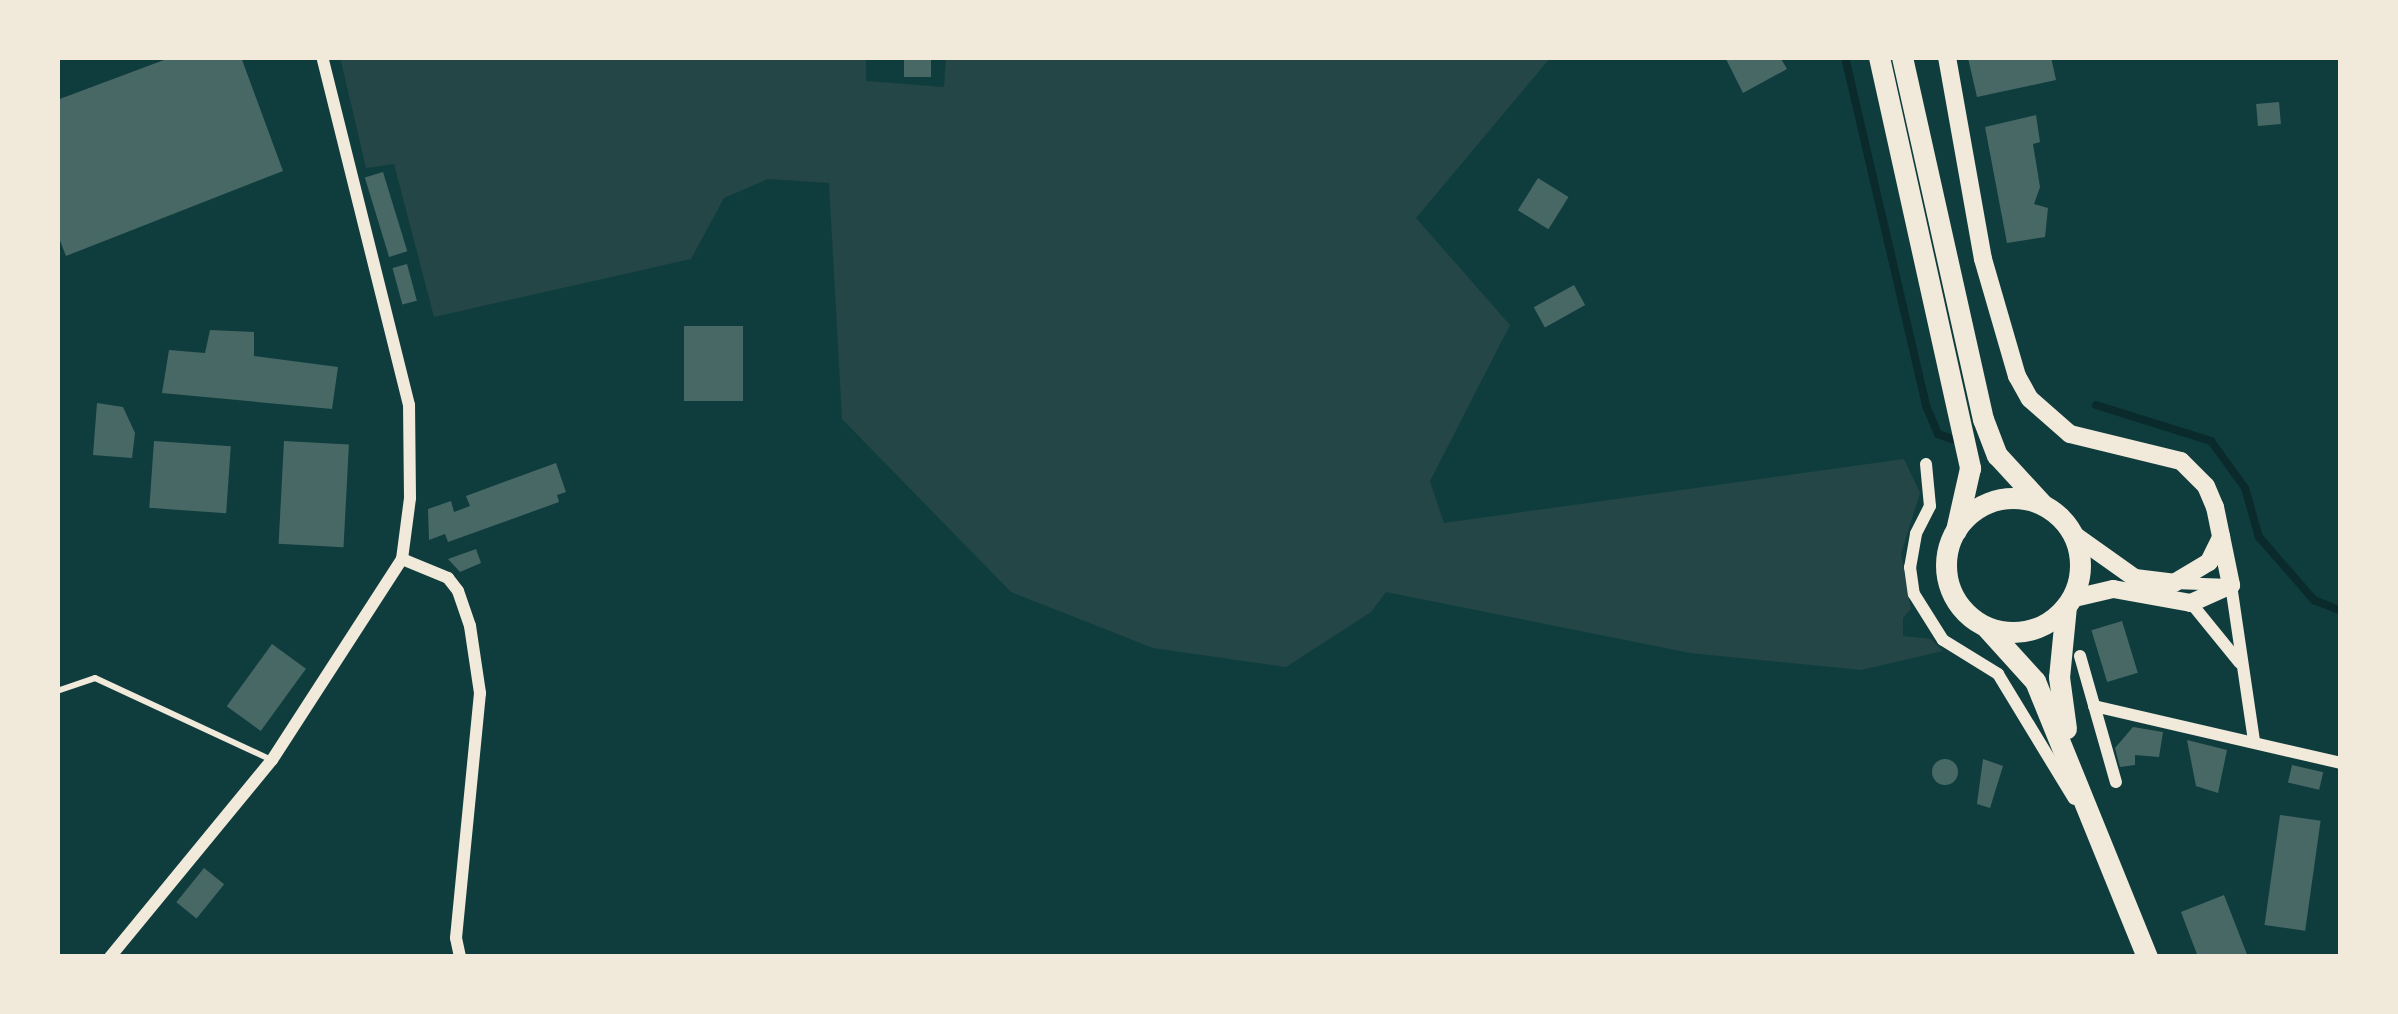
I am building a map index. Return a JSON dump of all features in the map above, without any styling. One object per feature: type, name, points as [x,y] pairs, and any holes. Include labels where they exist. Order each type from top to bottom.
[{"type":"main road","points":[[1879,57],[1970,468],[1946,558],[1948,581],[1960,607],[2035,681],[2147,957]]},
{"type":"main road","points":[[1902,57],[1983,419],[1997,454],[2073,534],[2135,578],[2174,583],[2209,562],[2221,537]]},
{"type":"main road","points":[[1947,57],[1983,259],[2018,376],[2030,399],[2070,434],[2181,461],[2206,486],[2230,585],[2191,602],[2113,589],[2068,602],[2028,630],[1984,626]]},
{"type":"main road","points":[[1956,530],[1990,502],[2020,498],[2042,504]]},
{"type":"main road","points":[[2073,534],[2080,571],[2068,602],[2059,677],[2074,769]]},
{"type":"street","points":[[110,957],[272,760],[402,559],[410,498],[409,405],[322,57]]},
{"type":"street","points":[[1926,464],[1930,506],[1916,534],[1910,568],[1920,607],[1943,640],[1998,674],[2098,835]]},
{"type":"street","points":[[402,559],[448,578],[458,591],[474,649],[480,693],[457,938],[460,957]]},
{"type":"street","points":[[2174,583],[2230,585],[2254,740]]},
{"type":"street","points":[[2191,602],[2223,635],[2244,669]]},
{"type":"street","points":[[2080,656],[2116,782]]},
{"type":"street","points":[[2094,706],[2341,763]]},
{"type":"lane","points":[[57,691],[95,678],[272,760]]},
{"type":"shaded area","points":[[340,57],[834,57],[866,59],[866,81],[944,87],[946,57],[1551,57],[1416,218],[1510,325],[1430,481],[1444,523],[1904,459],[1920,493],[1901,554],[1911,609],[1903,618],[1903,636],[1931,639],[1943,651],[1861,670],[1690,653],[1386,592],[1371,612],[1286,667],[1153,648],[1011,592],[842,419],[829,183],[768,179],[724,198],[691,259],[434,317],[394,164],[366,168]]},
{"type":"building","points":[[172,57],[241,57],[283,171],[66,256],[57,233],[57,100]]},
{"type":"building","points":[[904,57],[931,57],[931,77],[904,77]]},
{"type":"building","points":[[1725,57],[1780,57],[1787,69],[1743,93]]},
{"type":"building","points":[[2051,57],[2056,80],[1977,97],[1968,58]]},
{"type":"building","points":[[2279,102],[2281,124],[2258,126],[2256,104]]},
{"type":"building","points":[[2036,115],[2040,142],[2033,144],[2040,187],[2034,204],[2048,208],[2045,237],[2007,243],[1985,127]]},
{"type":"building","points":[[383,172],[407,251],[389,257],[365,178]]},
{"type":"building","points":[[1538,178],[1569,197],[1548,229],[1518,210]]},
{"type":"building","points":[[407,264],[417,301],[402,305],[393,268]]},
{"type":"building","points":[[1574,285],[1585,305],[1545,327],[1534,307]]},
{"type":"building","points":[[684,326],[743,326],[743,401],[684,401]]},
{"type":"building","points":[[210,330],[254,332],[254,356],[338,367],[332,409],[162,393],[169,350],[205,353]]},
{"type":"building","points":[[97,403],[123,407],[135,433],[132,458],[93,455]]},
{"type":"building","points":[[154,441],[231,446],[226,513],[149,508]]},
{"type":"building","points":[[284,441],[349,444],[344,547],[279,544]]},
{"type":"building","points":[[556,463],[566,492],[557,495],[559,502],[448,542],[445,534],[429,540],[428,509],[451,501],[454,512],[470,506],[466,496]]},
{"type":"building","points":[[476,549],[481,563],[460,572],[448,559]]},
{"type":"building","points":[[2122,621],[2138,673],[2107,682],[2091,630]]},
{"type":"building","points":[[272,644],[306,669],[261,731],[227,706]]},
{"type":"building","points":[[2133,727],[2163,732],[2159,757],[2135,755],[2135,765],[2120,767],[2115,748]]},
{"type":"building","points":[[2187,740],[2227,750],[2218,793],[2196,786]]},
{"type":"building","points":[[1945,759],[1958,772],[1945,785],[1932,772]]},
{"type":"building","points":[[1983,759],[2003,766],[1990,808],[1977,804]]},
{"type":"building","points":[[2292,765],[2323,772],[2319,790],[2288,783]]},
{"type":"building","points":[[2280,815],[2321,821],[2305,931],[2265,925]]},
{"type":"building","points":[[204,868],[224,884],[197,919],[176,902]]},
{"type":"building","points":[[2224,895],[2248,957],[2198,957],[2181,912]]},
{"type":"waterway","points":[[1845,57],[1927,408],[1938,434],[1952,439]]},
{"type":"waterway","points":[[2096,405],[2211,441],[2245,488],[2259,537],[2314,600],[2341,611]]}]
